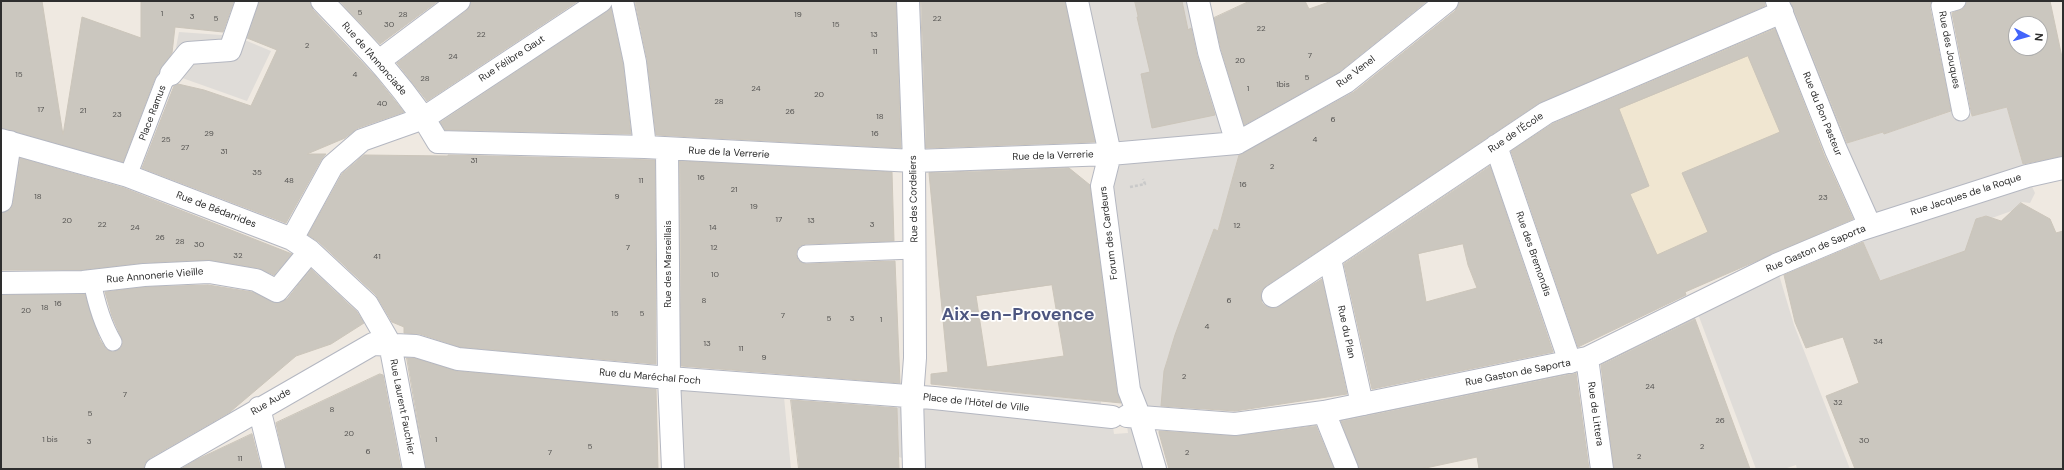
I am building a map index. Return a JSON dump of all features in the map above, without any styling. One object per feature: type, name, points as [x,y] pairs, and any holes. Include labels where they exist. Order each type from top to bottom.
[{"type":"street","name":"Place Ramus","points":[[171,74],[188,53],[230,50],[247,1]]},
{"type":"street","name":"Rue de l'Annonciade","points":[[322,1],[379,62],[424,118]]},
{"type":"street","points":[[379,62],[459,1]]},
{"type":"street","name":"Rue Félibre Gaut","points":[[424,118],[600,1]]},
{"type":"street","points":[[622,1],[635,62],[645,147]]},
{"type":"street","name":"Rue des Cordeliers","points":[[908,1],[914,161],[915,358],[912,397]]},
{"type":"street","name":"Forum des Cardeurs","points":[[1077,1],[1110,154],[1102,186],[1129,390],[1126,417]]},
{"type":"street","points":[[1198,1],[1209,52],[1237,143]]},
{"type":"street","name":"Rue Venel","points":[[1237,143],[1346,82],[1447,1]]},
{"type":"street","name":"Rue de l'École","points":[[1273,296],[1546,113],[1780,6]]},
{"type":"street","name":"Rue du Bon Pasteur","points":[[1780,6],[1836,150],[1870,226]]},
{"type":"street","points":[[301,245],[332,166],[362,140],[424,118]]},
{"type":"street","name":"Rue de la Verrerie","points":[[424,118],[438,142],[645,147],[667,150],[914,161],[1110,154],[1237,143]]},
{"type":"street","points":[[1,201],[5,141]]},
{"type":"street","name":"Rue de Bédarrides","points":[[5,141],[128,176],[301,245],[367,304],[390,344]]},
{"type":"street","name":"Rue des Bremondis","points":[[1496,146],[1578,360]]},
{"type":"street","name":"Rue des Marseillais","points":[[667,150],[669,378],[673,469]]},
{"type":"street","name":"Rue Jacques de la Roque","points":[[1870,226],[2027,176],[2063,168]]},
{"type":"street","name":"Rue Gaston de Saporta","points":[[1126,417],[1235,424],[1324,412],[1578,360],[1776,265],[1870,226]]},
{"type":"street","name":"Rue Annonerie Vieille","points":[[1,283],[92,281],[144,275],[209,272],[256,280],[277,291],[301,245]]},
{"type":"street","name":"Rue du Plan","points":[[1330,259],[1362,404]]},
{"type":"street","name":"Rue Aude","points":[[156,469],[259,408],[373,344],[390,344]]},
{"type":"street","name":"Rue du Maréchal Foch","points":[[390,344],[416,346],[458,359],[669,378],[912,397]]},
{"type":"street","name":"Rue Laurent Fauchier","points":[[390,344],[414,469]]},
{"type":"street","name":"Rue de Littera","points":[[1578,360],[1602,469]]},
{"type":"street","name":"Place de l'Hôtel de Ville","points":[[914,469],[912,397],[1126,417]]},
{"type":"street","points":[[259,408],[274,469]]},
{"type":"street","points":[[1324,412],[1347,469]]},
{"type":"street","points":[[1126,417],[1155,469]]},
{"type":"lane","name":"Rue des Jouques","points":[[1957,1],[1940,6],[1961,112]]},
{"type":"lane","name":"Place Ramus","points":[[128,176],[164,82],[171,74]]},
{"type":"lane","points":[[806,254],[914,250]]},
{"type":"lane","points":[[92,281],[95,298],[105,328],[113,342]]},
{"type":"shaded area","points":[[1066,1],[1206,1],[1240,152],[1218,231],[1214,229],[1167,360],[1161,411],[1140,418],[1155,469],[902,469],[902,458],[899,457],[897,408],[934,398],[946,388],[957,389],[957,387],[1101,401],[1101,404],[1110,405],[1114,434],[1128,433],[1124,403],[1121,403],[1108,301],[1100,154],[1082,61]]},
{"type":"shaded area","points":[[1774,27],[1851,213],[1802,240],[1661,303],[1595,196],[1563,117]]},
{"type":"shaded area","points":[[179,32],[235,36],[271,51],[247,101],[171,74]]},
{"type":"shaded area","points":[[2007,107],[2024,169],[2035,193],[2030,203],[2022,202],[2019,205],[2020,208],[1989,219],[1987,216],[1981,217],[1980,227],[1974,225],[1972,231],[1979,234],[1984,250],[1941,260],[1880,281],[1826,154],[1841,145],[1883,132],[1884,134],[1953,111],[1972,116]]},
{"type":"shaded area","points":[[1776,265],[1794,325],[1850,469],[1797,469],[1796,465],[1784,469],[1756,469],[1695,306]]},
{"type":"shaded area","points":[[669,378],[783,387],[791,469],[673,469]]},
{"type":"building","points":[[1,1],[42,1],[63,135],[82,17],[141,38],[141,1],[234,1],[223,32],[175,27],[172,53],[155,78],[123,162],[1,128]]},
{"type":"building","points":[[259,1],[310,1],[313,10],[375,76],[404,112],[358,128],[345,138],[307,154],[326,154],[321,160],[286,223],[142,168],[174,86],[178,84],[204,90],[251,106],[277,50],[247,38]]},
{"type":"building","points":[[339,1],[438,1],[380,44]]},
{"type":"building","points":[[471,1],[578,1],[427,101],[397,63],[466,11]]},
{"type":"building","points":[[635,1],[896,1],[901,148],[656,135],[647,59]]},
{"type":"building","points":[[921,1],[1065,1],[1095,142],[926,148]]},
{"type":"building","points":[[1135,1],[1182,1],[1188,30],[1191,28],[1197,56],[1215,115],[1152,128],[1141,74],[1150,72],[1137,17]]},
{"type":"building","points":[[1250,1],[1305,1],[1309,9],[1332,1],[1427,1],[1339,72],[1244,125],[1221,49],[1214,18]]},
{"type":"building","points":[[1459,1],[1765,1],[1765,6],[1539,103],[1266,286],[1262,290],[1262,303],[1267,307],[1274,308],[1322,279],[1347,394],[1235,411],[1161,406],[1164,371],[1175,335],[1214,229],[1218,231],[1239,155],[1354,92],[1455,11]]},
{"type":"building","points":[[1790,1],[1932,1],[1930,8],[1951,111],[1884,134],[1883,132],[1847,143]]},
{"type":"building","points":[[1967,1],[2050,1],[2063,62],[2063,156],[2023,164],[2007,107],[1972,116],[1952,13],[1964,8]]},
{"type":"building","points":[[611,8],[623,64],[631,134],[445,130],[440,122]]},
{"type":"building","points":[[1775,29],[1824,155],[1853,219],[1685,292],[1686,295],[1578,347],[1511,151],[1552,124]],"holes":[[[1748,56],[1780,132],[1682,173],[1708,232],[1657,255],[1630,194],[1649,186],[1619,109]]]},
{"type":"building","points":[[364,155],[448,155],[655,160],[656,364],[460,347],[420,334],[404,333],[404,327],[392,322],[376,295],[319,242],[308,235],[342,174]]},
{"type":"building","points":[[20,158],[124,188],[292,254],[274,275],[258,268],[209,260],[143,263],[82,270],[1,270],[1,213],[10,209],[13,203]]},
{"type":"building","points":[[680,161],[892,172],[894,241],[806,244],[800,246],[796,254],[798,260],[806,264],[895,261],[900,383],[681,366]]},
{"type":"building","points":[[1490,166],[1553,352],[1372,389],[1344,264]],"holes":[[[1463,244],[1468,265],[1477,288],[1426,302],[1418,254]]]},
{"type":"building","points":[[1069,168],[1090,185],[1117,392],[1121,403],[931,384],[931,374],[948,372],[929,173]],"holes":[[[1052,285],[1064,356],[987,367],[976,296]]]},
{"type":"building","points":[[2021,203],[2050,219],[2056,233],[2063,231],[2063,469],[1855,469],[1826,396],[1859,383],[1843,337],[1806,348],[1795,322],[1784,275],[1863,242],[1880,281],[1965,251],[1976,219],[1986,216],[2001,221]]},
{"type":"building","points":[[311,269],[357,312],[364,323],[331,344],[296,356],[230,412],[150,458],[145,463],[144,469],[1,469],[1,295],[85,294],[100,340],[107,350],[113,352],[121,348],[123,342],[112,316],[105,292],[145,287],[208,285],[252,292],[277,303],[287,299]]},
{"type":"building","points":[[1695,319],[1750,469],[1614,469],[1601,365]]},
{"type":"building","points":[[407,358],[414,358],[457,371],[656,389],[658,469],[426,469]]},
{"type":"building","points":[[1576,373],[1589,469],[1479,469],[1477,457],[1421,469],[1359,469],[1341,421]]},
{"type":"building","points":[[380,374],[383,375],[401,469],[286,469],[276,423]]},
{"type":"building","points":[[791,400],[897,408],[899,469],[799,469]]},
{"type":"building","points":[[1316,426],[1334,469],[1169,469],[1159,433],[1159,431],[1237,436]]},
{"type":"building","points":[[252,434],[261,469],[181,469],[196,460]]},
{"type":"district","name":"Aix-en-Provence","points":[[1018,315]]}]
